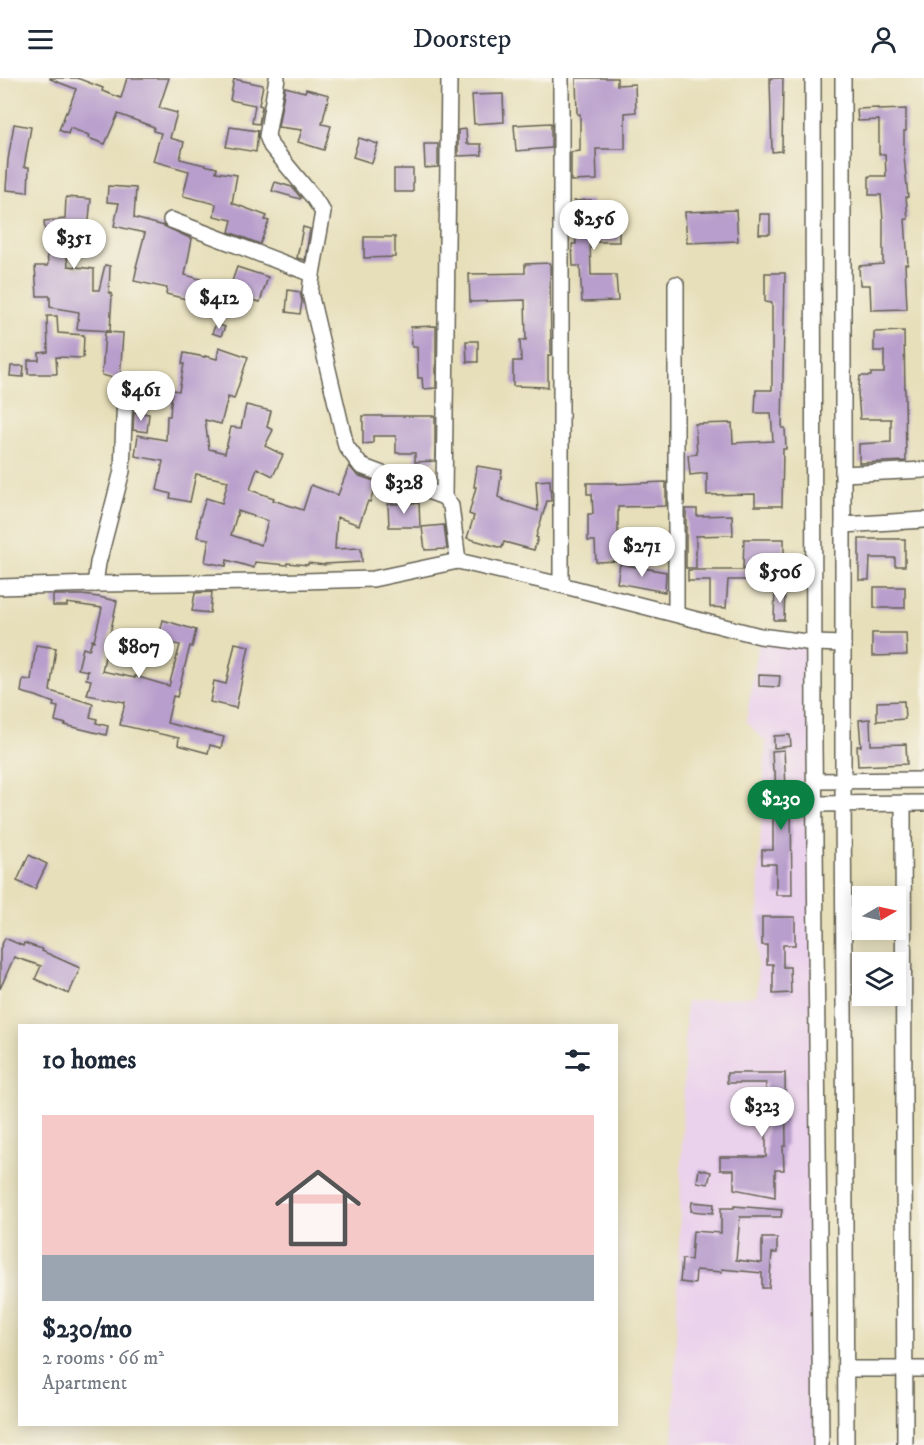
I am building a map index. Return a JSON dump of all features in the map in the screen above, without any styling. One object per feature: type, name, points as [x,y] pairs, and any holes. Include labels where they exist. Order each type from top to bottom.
[{"type":"street","points":[[277,78],[267,136],[271,146],[323,212],[310,293],[346,446],[361,466],[444,497],[451,506],[458,561]]},
{"type":"street","points":[[444,497],[449,78]]},
{"type":"street","points":[[561,78],[561,585]]},
{"type":"street","points":[[813,78],[814,643],[821,1445]]},
{"type":"street","points":[[843,78],[846,1445]]},
{"type":"street","points":[[171,220],[312,274]]},
{"type":"street","points":[[675,614],[676,284]]},
{"type":"street","points":[[95,584],[98,563],[122,471],[125,394]]},
{"type":"street","points":[[843,474],[924,470]]},
{"type":"street","points":[[843,525],[924,520]]},
{"type":"street","points":[[0,587],[373,579],[458,561],[759,636],[843,644]]},
{"type":"street","points":[[815,781],[924,780]]},
{"type":"street","points":[[903,803],[905,1445]]},
{"type":"street","points":[[815,804],[924,803]]},
{"type":"street","points":[[846,1369],[924,1369]]},
{"type":"shaded area","points":[[760,636],[814,643],[821,1445],[673,1445],[686,1002],[757,996],[759,867],[766,743],[746,721]]},
{"type":"building","points":[[50,78],[77,78],[121,98],[127,78],[169,78],[159,108],[177,113],[170,138],[184,142],[180,159],[217,168],[216,172],[237,175],[232,203],[267,216],[265,220],[269,221],[260,244],[229,232],[232,220],[214,216],[216,204],[183,196],[189,171],[153,161],[161,133],[153,131],[154,127],[118,114],[105,144],[70,128],[68,134],[59,130],[76,89]]},
{"type":"building","points":[[576,78],[617,78],[617,85],[635,84],[636,112],[625,113],[625,149],[596,149],[597,180],[571,181],[571,152],[580,151],[580,114],[577,114]]},
{"type":"building","points":[[770,78],[783,78],[782,151],[772,152]]},
{"type":"building","points":[[234,79],[263,85],[259,105],[262,106],[259,124],[252,123],[255,105],[230,100]]},
{"type":"building","points":[[285,87],[329,95],[322,124],[331,126],[324,150],[298,142],[302,130],[278,127]]},
{"type":"building","points":[[503,94],[504,122],[474,124],[472,95]]},
{"type":"building","points":[[878,108],[878,110],[906,109],[904,156],[908,197],[906,197],[908,219],[905,219],[908,264],[905,264],[907,309],[871,310],[870,285],[860,285],[859,266],[883,264],[881,195],[869,195],[869,176],[886,176],[885,154],[879,154],[879,120],[858,121],[857,109]]},
{"type":"building","points":[[551,123],[551,148],[516,151],[514,125]]},
{"type":"building","points":[[14,124],[31,127],[24,167],[29,167],[28,192],[6,190]]},
{"type":"building","points":[[230,127],[258,131],[256,152],[226,147]]},
{"type":"building","points":[[466,129],[467,144],[481,144],[482,155],[458,156],[458,130]]},
{"type":"building","points":[[359,138],[378,144],[372,163],[353,157]]},
{"type":"building","points":[[424,144],[438,144],[438,167],[425,168]]},
{"type":"building","points":[[394,169],[413,169],[413,192],[394,192]]},
{"type":"building","points":[[275,182],[292,187],[301,198],[272,191]]},
{"type":"building","points":[[108,186],[136,188],[134,218],[164,226],[192,239],[185,275],[212,282],[206,304],[166,294],[167,288],[134,281],[145,233],[114,226],[119,203],[107,202]]},
{"type":"building","points":[[66,197],[91,199],[88,229],[95,229],[95,245],[76,244],[76,247],[66,248],[68,266],[94,269],[94,290],[99,290],[105,265],[110,266],[109,293],[112,294],[110,331],[77,329],[79,312],[50,307],[50,296],[37,296],[35,266],[47,266],[48,264],[44,221],[65,219]]},
{"type":"building","points":[[591,200],[592,214],[619,214],[619,242],[590,242],[591,275],[616,275],[618,301],[582,302],[580,266],[573,266],[572,244],[576,244],[574,201]]},
{"type":"building","points":[[736,210],[738,241],[687,243],[685,212]]},
{"type":"building","points":[[760,214],[770,214],[770,234],[759,234]]},
{"type":"building","points":[[303,227],[310,229],[305,260],[297,258]]},
{"type":"building","points":[[364,237],[395,237],[395,257],[364,258]]},
{"type":"building","points":[[550,263],[551,355],[548,355],[548,387],[513,386],[513,361],[521,361],[520,340],[526,340],[525,300],[470,302],[469,274],[525,273],[525,264]]},
{"type":"building","points":[[237,267],[268,277],[260,302],[229,290]]},
{"type":"building","points":[[765,273],[785,273],[782,428],[785,428],[786,449],[783,449],[782,506],[755,506],[755,494],[707,495],[707,473],[690,475],[688,455],[697,454],[695,424],[732,423],[733,443],[773,441],[771,413],[755,413],[756,390],[772,390],[772,303],[765,302]]},
{"type":"building","points":[[288,290],[300,292],[302,301],[300,314],[286,312]]},
{"type":"building","points":[[47,316],[57,316],[58,333],[84,335],[83,358],[56,357],[57,374],[28,374],[28,360],[39,360],[39,353],[48,352]]},
{"type":"building","points":[[216,324],[225,327],[221,336],[212,333]]},
{"type":"building","points":[[436,326],[436,388],[423,389],[422,378],[418,378],[417,347],[412,347],[411,327]]},
{"type":"building","points":[[904,331],[906,461],[859,463],[859,444],[891,442],[891,419],[860,419],[858,393],[860,376],[884,373],[884,351],[874,351],[874,332]]},
{"type":"building","points":[[105,332],[123,333],[120,380],[102,375]]},
{"type":"building","points":[[466,341],[478,341],[478,362],[467,362]]},
{"type":"building","points":[[219,347],[248,357],[234,399],[228,397],[221,424],[205,420],[209,449],[225,453],[231,427],[241,428],[246,405],[271,411],[267,427],[273,430],[265,446],[283,455],[273,476],[257,468],[250,490],[303,510],[311,485],[338,495],[349,466],[357,475],[377,482],[359,525],[337,517],[335,549],[361,548],[362,562],[325,565],[287,563],[287,565],[255,562],[254,568],[227,560],[226,566],[205,562],[209,539],[197,537],[199,520],[206,498],[222,503],[228,481],[196,474],[190,502],[170,498],[171,494],[157,490],[163,461],[135,456],[138,435],[166,440],[167,416],[170,416],[172,390],[179,391],[184,353],[217,359]],"holes":[[[238,511],[268,521],[261,545],[231,535]]]},
{"type":"building","points":[[11,366],[24,366],[23,377],[10,376]]},
{"type":"building","points":[[134,412],[149,414],[147,432],[133,430]]},
{"type":"building","points":[[363,416],[435,416],[435,461],[415,462],[415,453],[396,453],[396,436],[373,436],[373,443],[363,444]]},
{"type":"building","points":[[477,466],[502,470],[498,497],[538,511],[536,481],[550,480],[551,501],[547,501],[534,550],[504,542],[502,548],[467,538],[474,516],[469,514],[476,487],[474,487]]},
{"type":"building","points":[[666,482],[666,506],[618,507],[620,561],[596,562],[595,541],[588,541],[588,514],[593,514],[592,494],[587,494],[587,483]]},
{"type":"building","points":[[419,503],[420,527],[389,527],[388,504]]},
{"type":"building","points":[[686,509],[697,509],[697,516],[732,515],[733,535],[696,536],[696,568],[686,568]]},
{"type":"building","points":[[444,525],[447,549],[425,550],[422,527]]},
{"type":"building","points":[[744,539],[784,539],[783,568],[743,568]]},
{"type":"building","points":[[859,539],[905,539],[905,566],[895,566],[895,558],[870,558],[869,580],[859,580]]},
{"type":"building","points":[[620,564],[666,572],[665,592],[617,583]]},
{"type":"building","points":[[688,570],[748,570],[748,580],[728,580],[726,608],[710,607],[710,581],[688,581]]},
{"type":"building","points":[[775,587],[785,587],[784,620],[774,620]]},
{"type":"building","points":[[874,587],[905,587],[905,608],[874,608]]},
{"type":"building","points":[[212,592],[210,613],[192,611],[195,593]]},
{"type":"building","points":[[53,595],[82,595],[117,601],[102,671],[135,678],[135,676],[169,686],[180,645],[158,641],[163,620],[196,630],[177,697],[173,696],[167,723],[224,737],[221,748],[210,745],[208,753],[178,745],[179,738],[120,725],[125,702],[87,695],[91,680],[86,679],[88,671],[78,669],[83,648],[89,650],[92,640],[94,641],[102,608],[67,603],[67,606],[53,606]]},
{"type":"building","points":[[872,633],[906,633],[907,655],[872,656]]},
{"type":"building","points":[[235,643],[249,646],[236,708],[210,702],[214,681],[226,684]]},
{"type":"building","points":[[36,645],[56,648],[50,691],[93,704],[90,717],[97,719],[96,723],[108,726],[106,735],[55,721],[58,707],[53,706],[54,703],[21,692],[23,679],[31,680]]},
{"type":"building","points":[[759,675],[780,676],[779,687],[759,686]]},
{"type":"building","points":[[904,701],[905,719],[877,721],[877,702]]},
{"type":"building","points":[[870,719],[871,745],[906,744],[907,764],[858,766],[857,746],[861,746],[859,720]]},
{"type":"building","points":[[790,735],[791,746],[774,748],[774,736]]},
{"type":"building","points":[[784,750],[787,806],[791,806],[792,895],[776,895],[776,864],[762,864],[762,850],[773,850],[773,806],[776,806],[772,751]]},
{"type":"building","points":[[29,855],[47,864],[35,889],[17,881]]},
{"type":"building","points":[[762,917],[795,917],[795,945],[783,945],[783,967],[790,967],[791,993],[773,994],[773,964],[767,964],[767,945],[762,945]]},
{"type":"building","points":[[5,938],[23,946],[24,943],[42,949],[80,968],[69,994],[35,979],[41,966],[14,957],[0,989],[0,949]]},
{"type":"building","points":[[727,1073],[785,1073],[786,1146],[783,1146],[784,1170],[775,1170],[775,1197],[734,1189],[734,1170],[720,1170],[720,1157],[766,1157],[766,1083],[727,1083]]},
{"type":"building","points":[[699,1169],[711,1172],[708,1184],[697,1182]]},
{"type":"building","points":[[692,1202],[714,1204],[713,1213],[691,1211]]},
{"type":"building","points":[[734,1206],[782,1210],[781,1217],[740,1217],[736,1260],[762,1263],[762,1238],[777,1238],[777,1253],[772,1253],[769,1288],[762,1288],[762,1273],[722,1269],[722,1272],[696,1270],[695,1284],[680,1282],[682,1259],[691,1260],[693,1231],[721,1233],[721,1208],[734,1208]]}]
